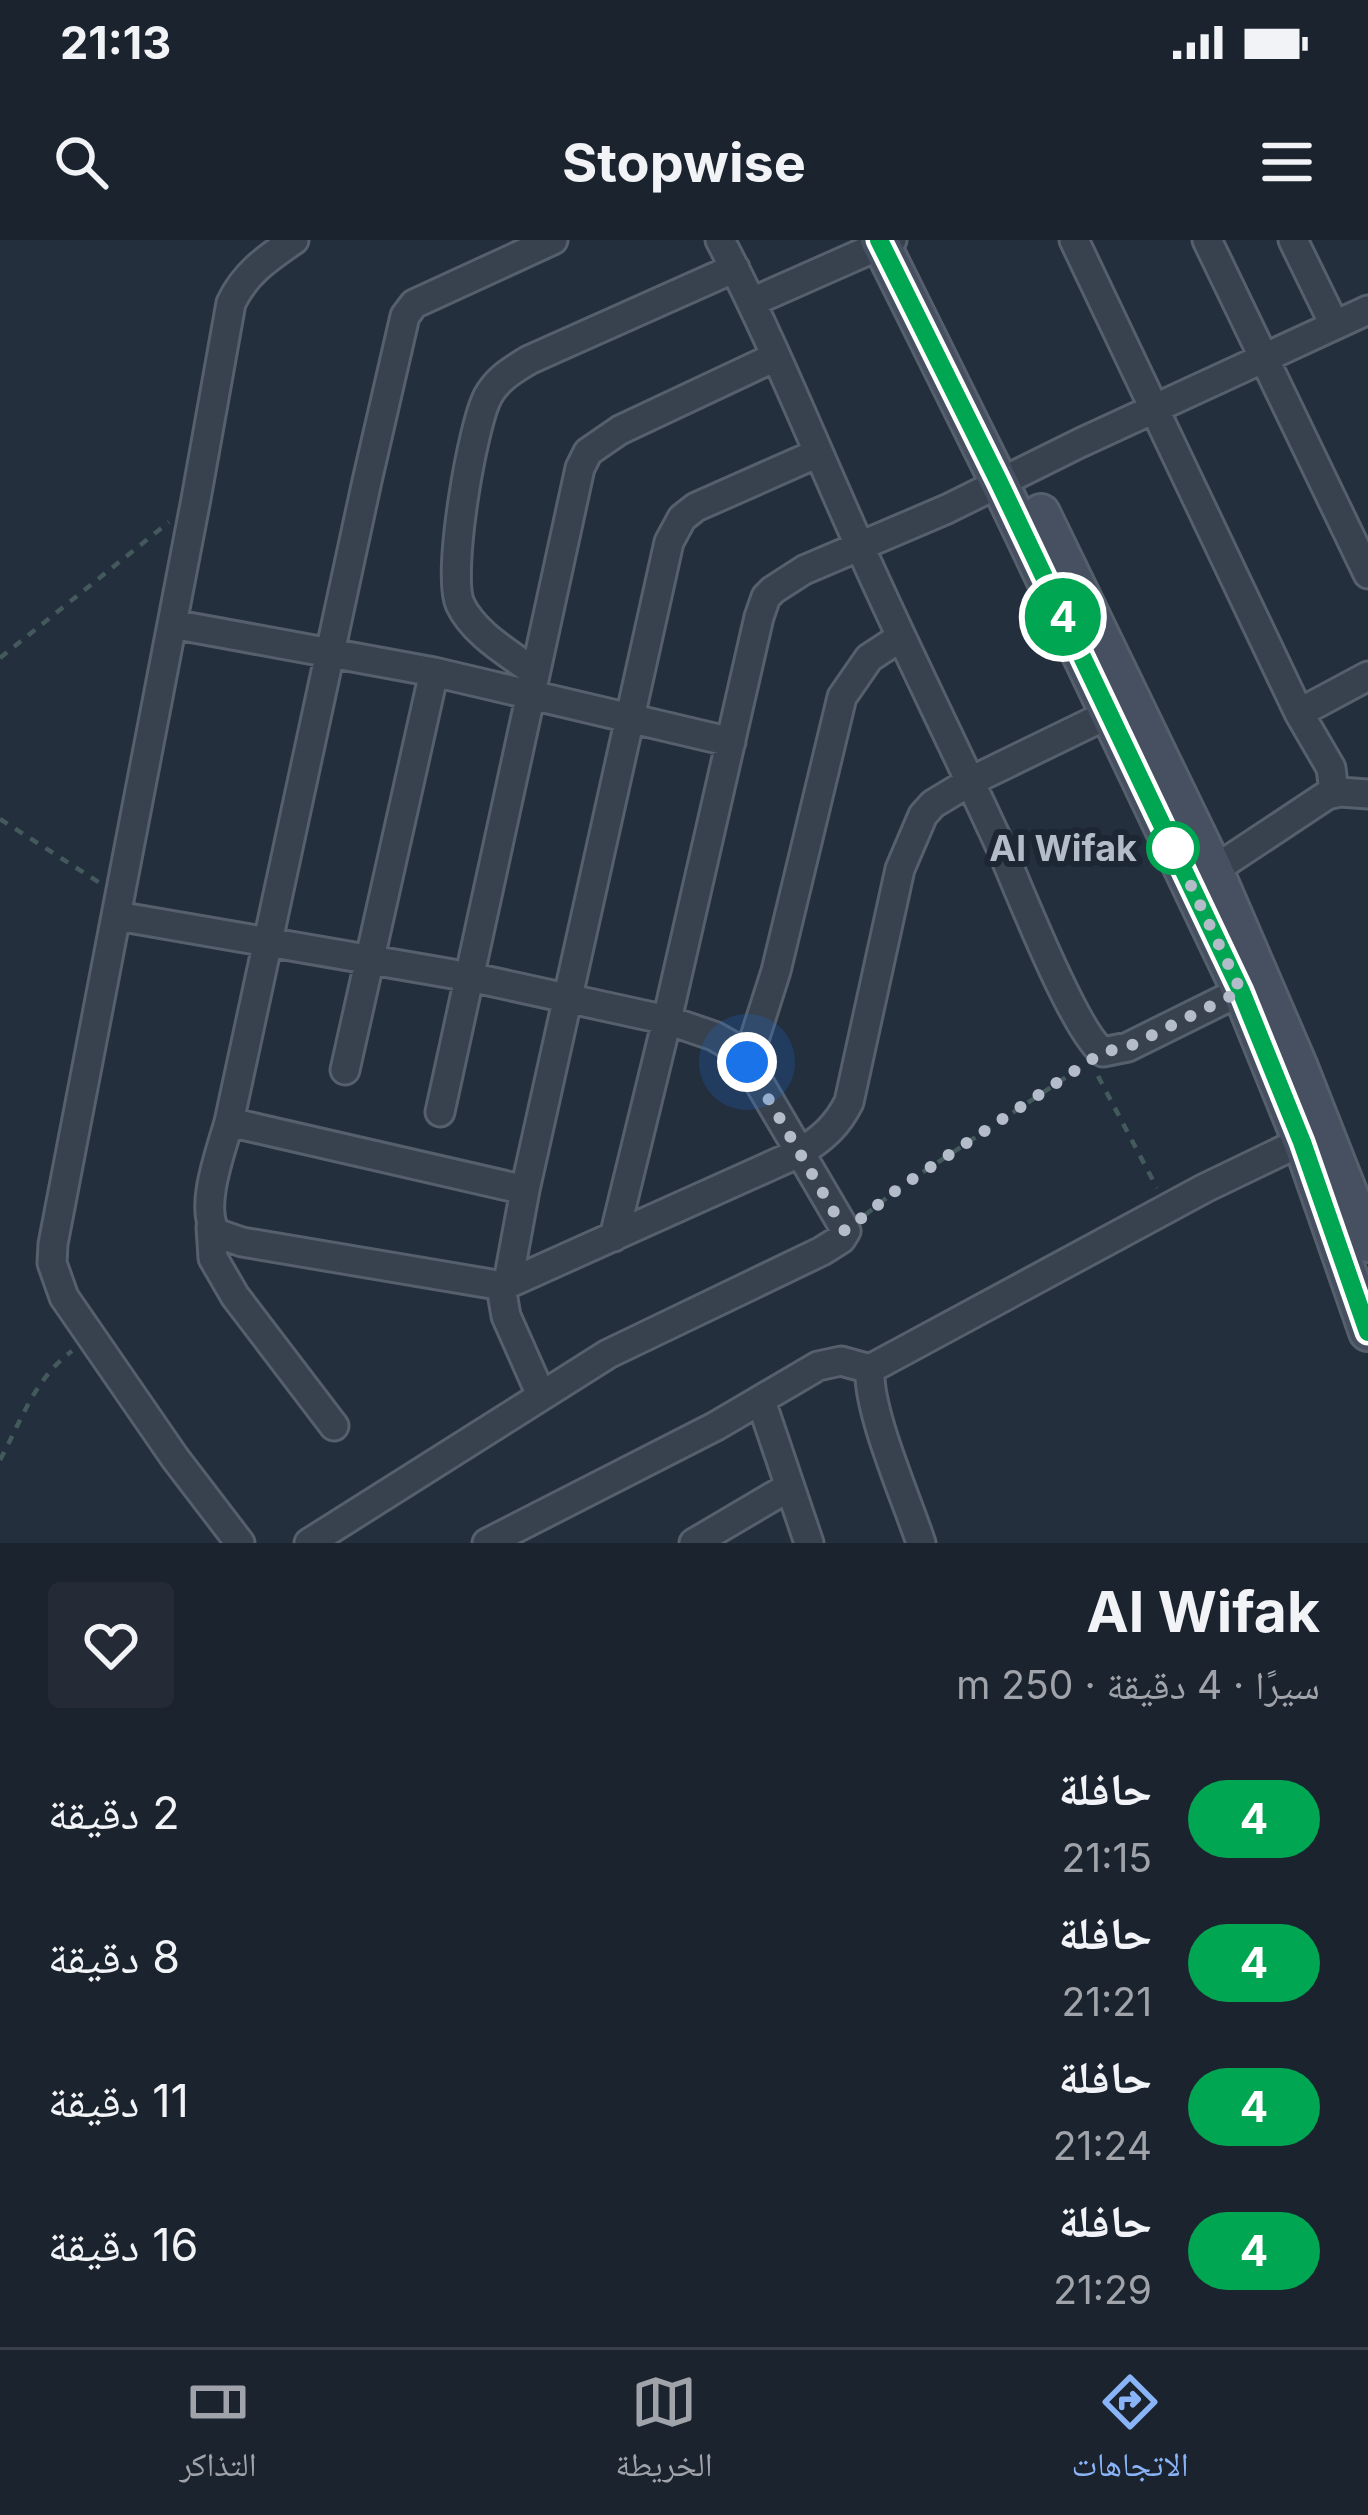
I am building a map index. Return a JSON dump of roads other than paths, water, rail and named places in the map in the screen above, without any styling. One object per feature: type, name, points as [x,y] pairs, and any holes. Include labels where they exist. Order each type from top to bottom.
[{"type":"main road","points":[[890,241],[1010,477],[1120,708],[1241,991],[1368,1243]]},
{"type":"main road","points":[[1120,708],[1214,870],[1313,1136],[1368,1332]]},
{"type":"street","points":[[233,1540],[64,1297],[52,1263],[231,303],[253,271],[294,240]]},
{"type":"street","points":[[553,240],[415,304],[405,316],[212,1189],[208,1221],[215,1233],[242,1242],[506,1284],[799,1153],[828,1134],[849,1102],[899,869],[915,828],[933,804],[971,781],[1120,708]]},
{"type":"street","points":[[720,240],[1088,1035],[1103,1052],[1128,1047],[1241,991]]},
{"type":"street","points":[[1074,240],[1331,768],[1334,792]]},
{"type":"street","points":[[1207,240],[1368,574]]},
{"type":"street","points":[[1293,240],[1334,324]]},
{"type":"street","points":[[752,302],[890,241]]},
{"type":"street","points":[[532,683],[472,622],[456,591],[469,472],[478,423],[490,393],[499,380],[529,360],[734,268]]},
{"type":"street","points":[[614,1237],[766,597],[791,577],[947,509],[1368,310]]},
{"type":"street","points":[[440,1112],[576,485],[588,452],[620,430],[775,358]]},
{"type":"street","points":[[541,1395],[500,1292],[506,1284],[665,556],[682,518],[713,499],[818,453]]},
{"type":"street","points":[[172,624],[434,672],[532,683],[630,717],[731,742]]},
{"type":"street","points":[[747,1062],[776,971],[842,697],[869,658],[902,637]]},
{"type":"street","points":[[345,1070],[434,672]]},
{"type":"street","points":[[1300,712],[1368,676]]},
{"type":"street","points":[[1214,870],[1334,792],[1368,794]]},
{"type":"street","points":[[118,906],[268,944],[569,998],[668,1020],[714,1036],[747,1062],[845,1231],[822,1251],[608,1354],[309,1543]]},
{"type":"street","points":[[229,1122],[525,1190]]},
{"type":"street","points":[[487,1543],[831,1361],[870,1369],[1313,1136]]},
{"type":"street","points":[[211,1227],[213,1258],[235,1296],[334,1426]]},
{"type":"street","points":[[870,1369],[875,1406],[921,1543]]},
{"type":"street","points":[[761,1400],[809,1543]]},
{"type":"street","points":[[694,1543],[789,1487]]},
{"type":"place","name":"Al Wifak","points":[[1173,848]]}]
